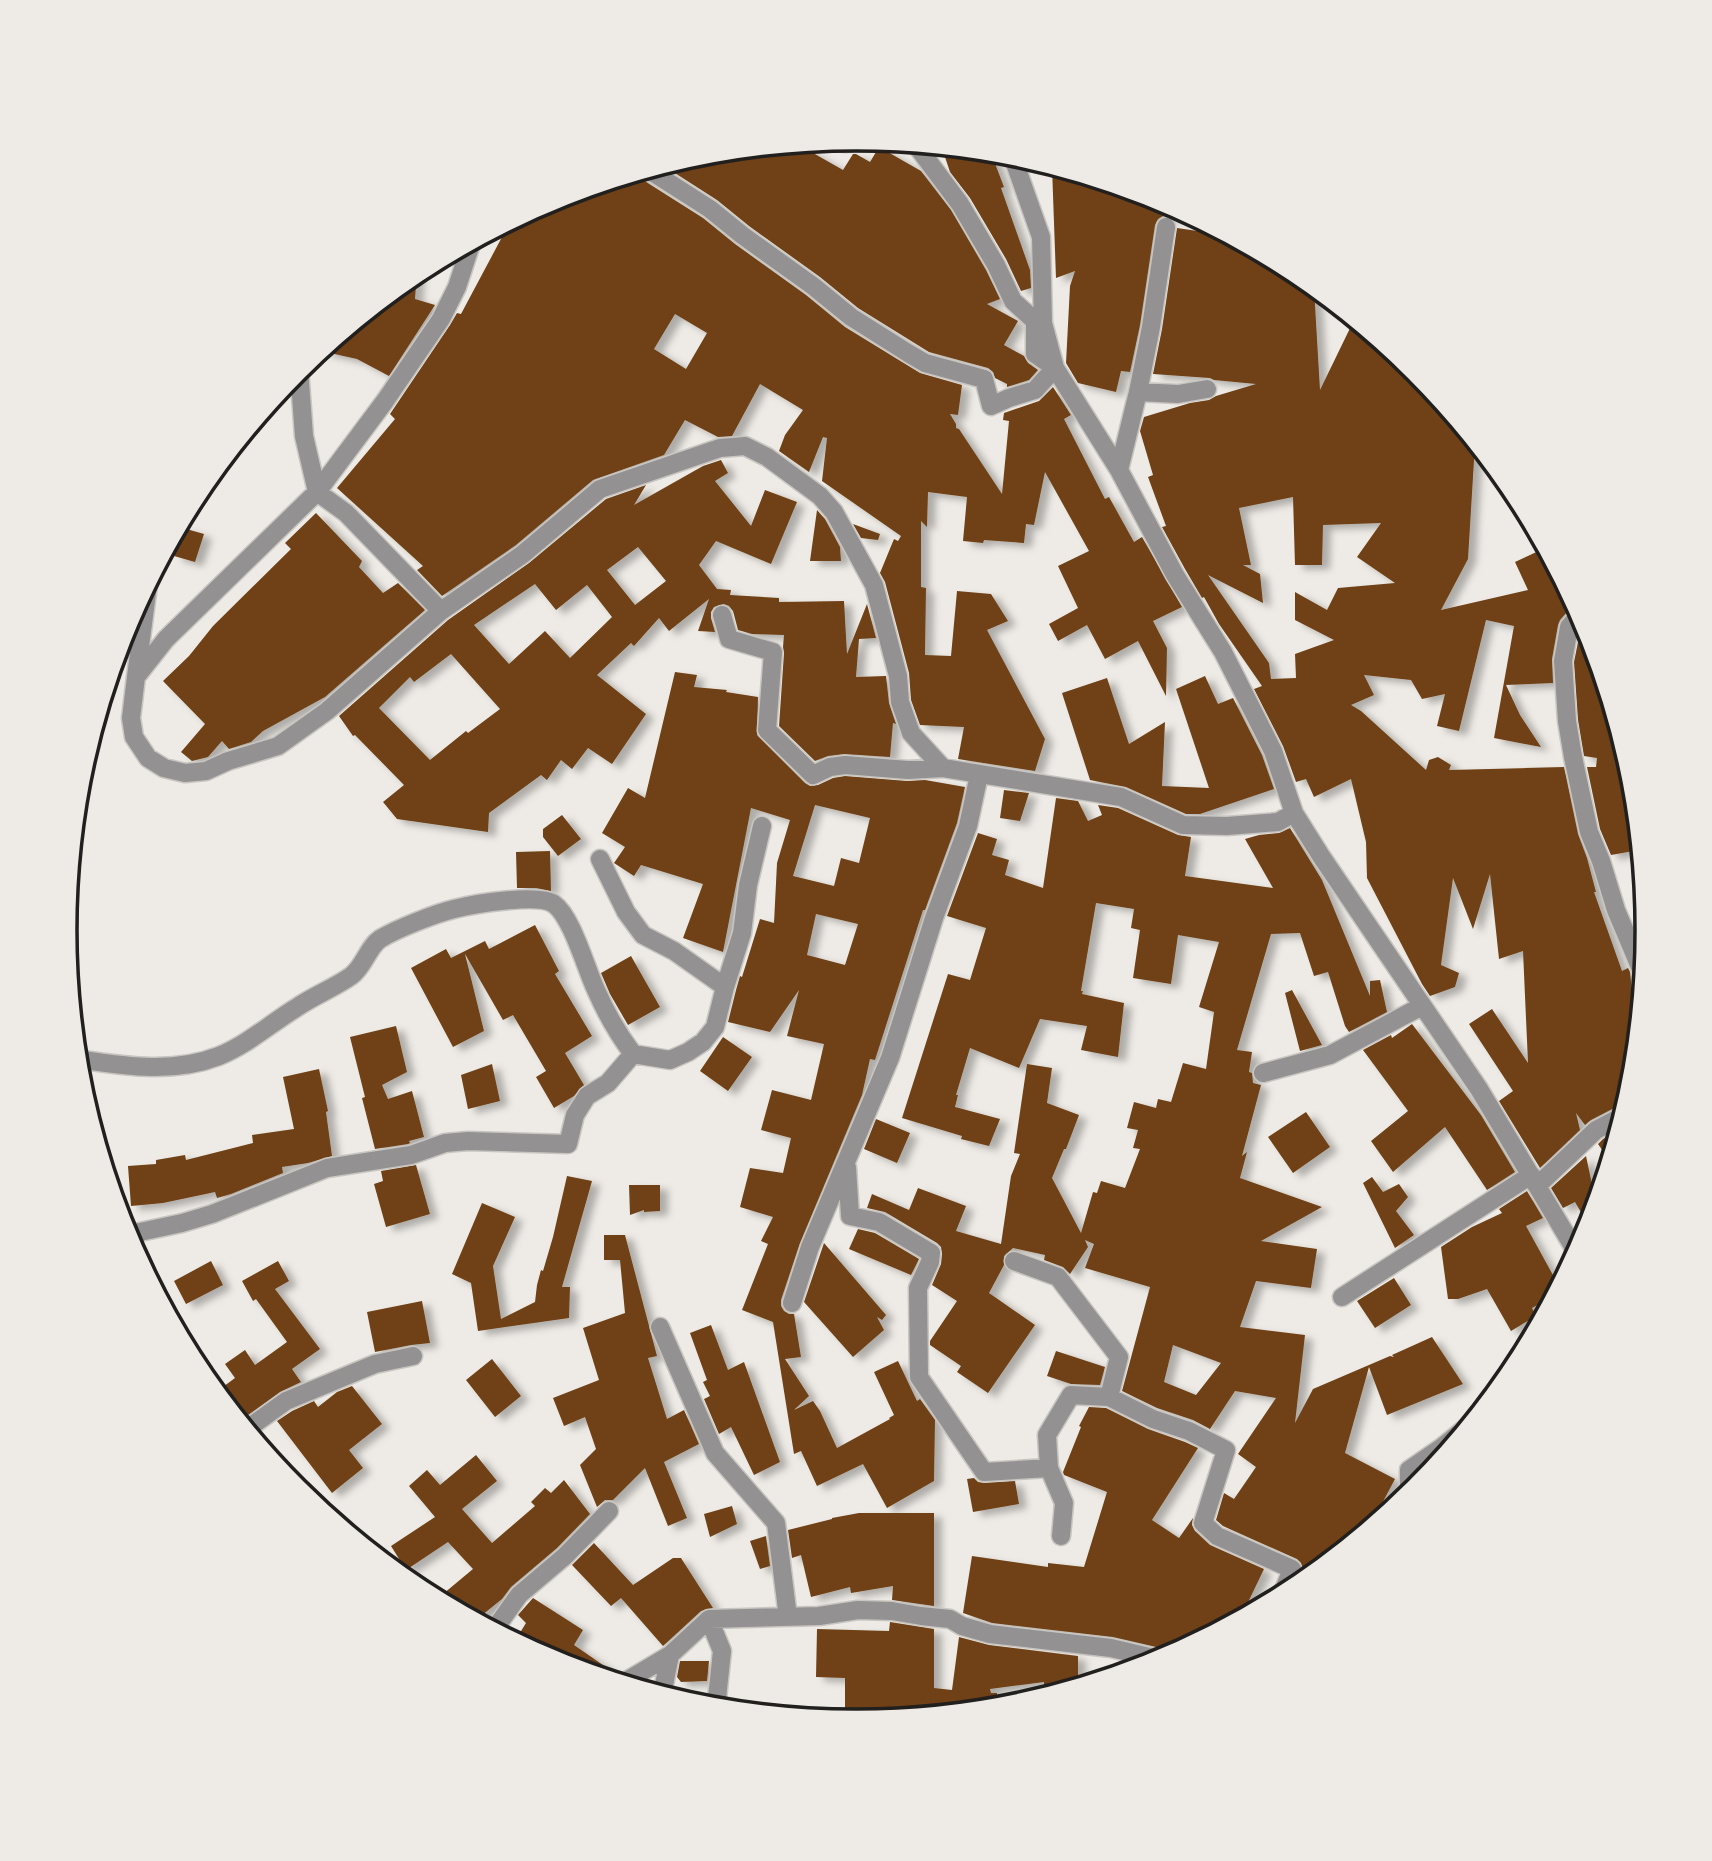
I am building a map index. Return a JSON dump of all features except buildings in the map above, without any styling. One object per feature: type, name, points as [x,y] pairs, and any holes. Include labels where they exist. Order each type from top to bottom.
[{"type":"street","points":[[923,155],[960,204],[996,265],[1013,301],[1035,321],[1035,354],[1055,368]]},
{"type":"street","points":[[1017,168],[1041,237],[1043,323],[1055,368],[1119,470],[1175,575],[1223,652],[1273,751],[1294,813],[1479,1089],[1570,1242]]},
{"type":"street","points":[[659,177],[710,209],[851,317],[886,340],[925,363],[984,379],[990,406],[1035,390],[1055,368]]},
{"type":"street","points":[[1119,470],[1139,392],[1166,227]]},
{"type":"street","points":[[136,677],[166,639],[317,492],[385,401],[441,319],[457,287],[467,256]]},
{"type":"street","points":[[300,385],[304,436],[317,492],[346,513],[441,611]]},
{"type":"street","points":[[1139,392],[1178,394],[1207,389]]},
{"type":"street","points":[[144,614],[131,718],[134,737],[148,758],[164,768],[185,773],[206,771],[228,761],[278,746],[327,711],[441,611],[523,554],[600,489],[720,447],[745,446],[767,457],[820,496],[834,512],[874,585],[898,676],[900,702],[911,733],[943,768]]},
{"type":"street","points":[[722,615],[729,639],[773,652],[767,730],[813,775],[830,767],[845,765],[908,770],[943,768],[1121,797],[1183,825],[1227,827],[1278,822],[1294,813]]},
{"type":"street","points":[[1572,623],[1569,627],[1563,661],[1567,720],[1573,757],[1589,832],[1634,953]]},
{"type":"street","points":[[792,1303],[810,1247],[890,1058],[930,930],[968,826],[979,775]]},
{"type":"street","points":[[89,1061],[160,1068],[219,1056],[251,1040],[295,1008],[354,974],[378,940],[452,909],[511,900],[542,900],[554,904],[566,919],[616,1030],[633,1054],[670,1060],[703,1042],[715,1027],[741,933],[748,885],[762,826]]},
{"type":"street","points":[[600,859],[626,912],[643,935],[674,951],[725,987]]},
{"type":"street","points":[[1263,1073],[1330,1055],[1422,1006]]},
{"type":"street","points":[[137,1231],[182,1223],[212,1214],[327,1168],[411,1155],[445,1143],[467,1141],[568,1144],[575,1115],[587,1096],[608,1083],[633,1054]]},
{"type":"street","points":[[1342,1297],[1534,1180],[1596,1130],[1610,1123]]},
{"type":"street","points":[[847,1163],[850,1216],[879,1222],[931,1253],[918,1288],[919,1377],[984,1472],[1049,1468]]},
{"type":"street","points":[[1014,1261],[1058,1277],[1119,1357],[1109,1397]]},
{"type":"street","points":[[660,1327],[715,1453],[776,1522],[788,1617]]},
{"type":"street","points":[[254,1424],[286,1401],[375,1364],[413,1356]]},
{"type":"street","points":[[1061,1536],[1064,1503],[1049,1468],[1047,1435],[1072,1395],[1109,1397],[1226,1450],[1203,1523],[1217,1536],[1292,1569],[1288,1578]]},
{"type":"street","points":[[1409,1479],[1409,1470],[1433,1453]]},
{"type":"street","points":[[499,1623],[519,1595],[565,1556],[608,1511]]},
{"type":"street","points":[[633,1677],[670,1654],[709,1619],[819,1616],[858,1610],[892,1611],[950,1619],[962,1626],[990,1634],[1111,1648],[1141,1655]]},
{"type":"street","points":[[709,1619],[722,1651],[717,1697]]},
{"type":"street","points":[[664,1685],[670,1654]]}]
